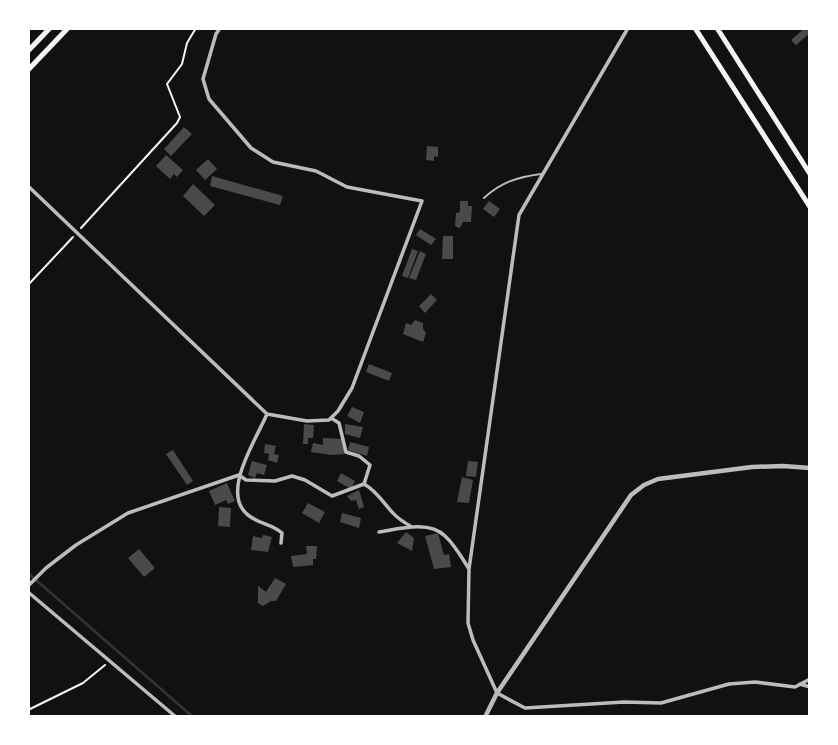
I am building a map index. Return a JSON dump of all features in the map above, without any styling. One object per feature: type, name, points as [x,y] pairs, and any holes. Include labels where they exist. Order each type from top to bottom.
[{"type":"highway","points":[[28,51],[50,28]]},
{"type":"highway","points":[[28,70],[68,28]]},
{"type":"highway","points":[[695,28],[810,207]]},
{"type":"highway","points":[[717,28],[810,174]]},
{"type":"street","points":[[28,186],[267,414],[307,421],[329,420],[338,411],[352,387],[422,201],[347,187],[316,171],[273,162],[251,148],[209,99],[203,79],[220,28]]},
{"type":"street","points":[[628,28],[519,215],[469,569],[468,624],[497,693],[525,708],[624,702],[661,703],[729,684],[755,682],[795,687],[810,679]]},
{"type":"street","points":[[267,414],[239,475],[236,491],[239,506],[258,522],[276,527],[282,533],[281,543]]},
{"type":"street","points":[[331,418],[339,424],[346,452],[359,456],[370,465],[364,484]]},
{"type":"street","points":[[485,717],[497,693],[631,495],[644,485],[658,479],[752,467],[810,468]]},
{"type":"street","points":[[239,475],[246,480],[275,481],[292,476],[305,480],[332,496],[364,484],[373,489],[391,511],[412,527]]},
{"type":"street","points":[[28,586],[76,545],[128,513],[239,475]]},
{"type":"street","points":[[379,532],[412,527],[433,529],[444,535],[469,569]]},
{"type":"street","points":[[28,592],[176,717]]},
{"type":"street","points":[[800,684],[810,687]]},
{"type":"lane","points":[[484,198],[494,188],[510,180],[542,174]]},
{"type":"path","points":[[28,285],[177,123],[180,117],[167,84],[181,64],[187,43],[196,28]]},
{"type":"path","points":[[28,710],[83,684],[110,661]]},
{"type":"building","points":[[805,28],[810,28],[810,33],[796,45],[791,40]]},
{"type":"building","points":[[184,127],[192,134],[171,156],[164,149]]},
{"type":"building","points":[[427,146],[438,147],[438,157],[434,156],[434,161],[426,160]]},
{"type":"building","points":[[166,155],[183,170],[177,177],[174,174],[170,179],[156,166]]},
{"type":"building","points":[[208,159],[217,169],[205,180],[196,170]]},
{"type":"building","points":[[212,176],[283,196],[280,205],[210,186]]},
{"type":"building","points":[[193,184],[215,205],[204,216],[183,196]]},
{"type":"building","points":[[460,201],[468,201],[468,206],[472,206],[471,222],[463,222],[460,228],[455,226],[456,213],[460,212]]},
{"type":"building","points":[[489,201],[500,209],[494,217],[483,209]]},
{"type":"building","points":[[420,229],[436,239],[431,245],[416,235]]},
{"type":"building","points":[[443,236],[453,236],[453,259],[442,259]]},
{"type":"building","points":[[412,249],[418,251],[408,278],[402,276]]},
{"type":"building","points":[[420,251],[426,254],[416,280],[409,278]]},
{"type":"building","points":[[431,294],[437,300],[425,313],[419,306]]},
{"type":"building","points":[[415,320],[423,323],[426,333],[423,342],[403,334],[406,323],[411,325]]},
{"type":"building","points":[[369,364],[392,373],[389,381],[366,372]]},
{"type":"building","points":[[352,407],[364,412],[360,423],[347,416]]},
{"type":"building","points":[[304,424],[314,425],[313,438],[308,438],[308,444],[303,444]]},
{"type":"building","points":[[345,424],[363,427],[360,438],[345,434]]},
{"type":"building","points":[[323,438],[342,439],[345,454],[311,452],[313,443],[323,445]]},
{"type":"building","points":[[350,442],[369,447],[367,456],[348,450]]},
{"type":"building","points":[[265,444],[276,446],[274,454],[279,455],[277,463],[268,460],[269,454],[264,453]]},
{"type":"building","points":[[173,450],[193,481],[187,485],[166,454]]},
{"type":"building","points":[[252,461],[267,465],[264,475],[257,473],[255,478],[248,475]]},
{"type":"building","points":[[468,461],[478,462],[476,477],[466,476]]},
{"type":"building","points":[[341,473],[355,481],[351,489],[337,481]]},
{"type":"building","points":[[462,477],[473,480],[469,503],[457,502]]},
{"type":"building","points":[[227,483],[235,501],[228,504],[226,500],[215,505],[209,491]]},
{"type":"building","points":[[359,490],[364,507],[359,509],[356,500],[351,501],[347,496]]},
{"type":"building","points":[[308,503],[325,512],[319,523],[302,513]]},
{"type":"building","points":[[219,507],[231,508],[230,527],[218,526]]},
{"type":"building","points":[[342,513],[361,518],[359,528],[340,522]]},
{"type":"building","points":[[406,532],[414,538],[412,551],[397,543]]},
{"type":"building","points":[[438,533],[444,555],[449,554],[451,567],[434,569],[425,536]]},
{"type":"building","points":[[263,535],[272,537],[268,552],[251,550],[253,536],[262,538]]},
{"type":"building","points":[[306,546],[317,546],[313,565],[293,567],[291,556],[307,554]]},
{"type":"building","points":[[139,549],[155,568],[144,577],[128,558]]},
{"type":"building","points":[[275,578],[286,584],[276,601],[263,606],[258,603],[258,586],[266,592]]},
{"type":"waterway","points":[[28,573],[193,717]]}]
